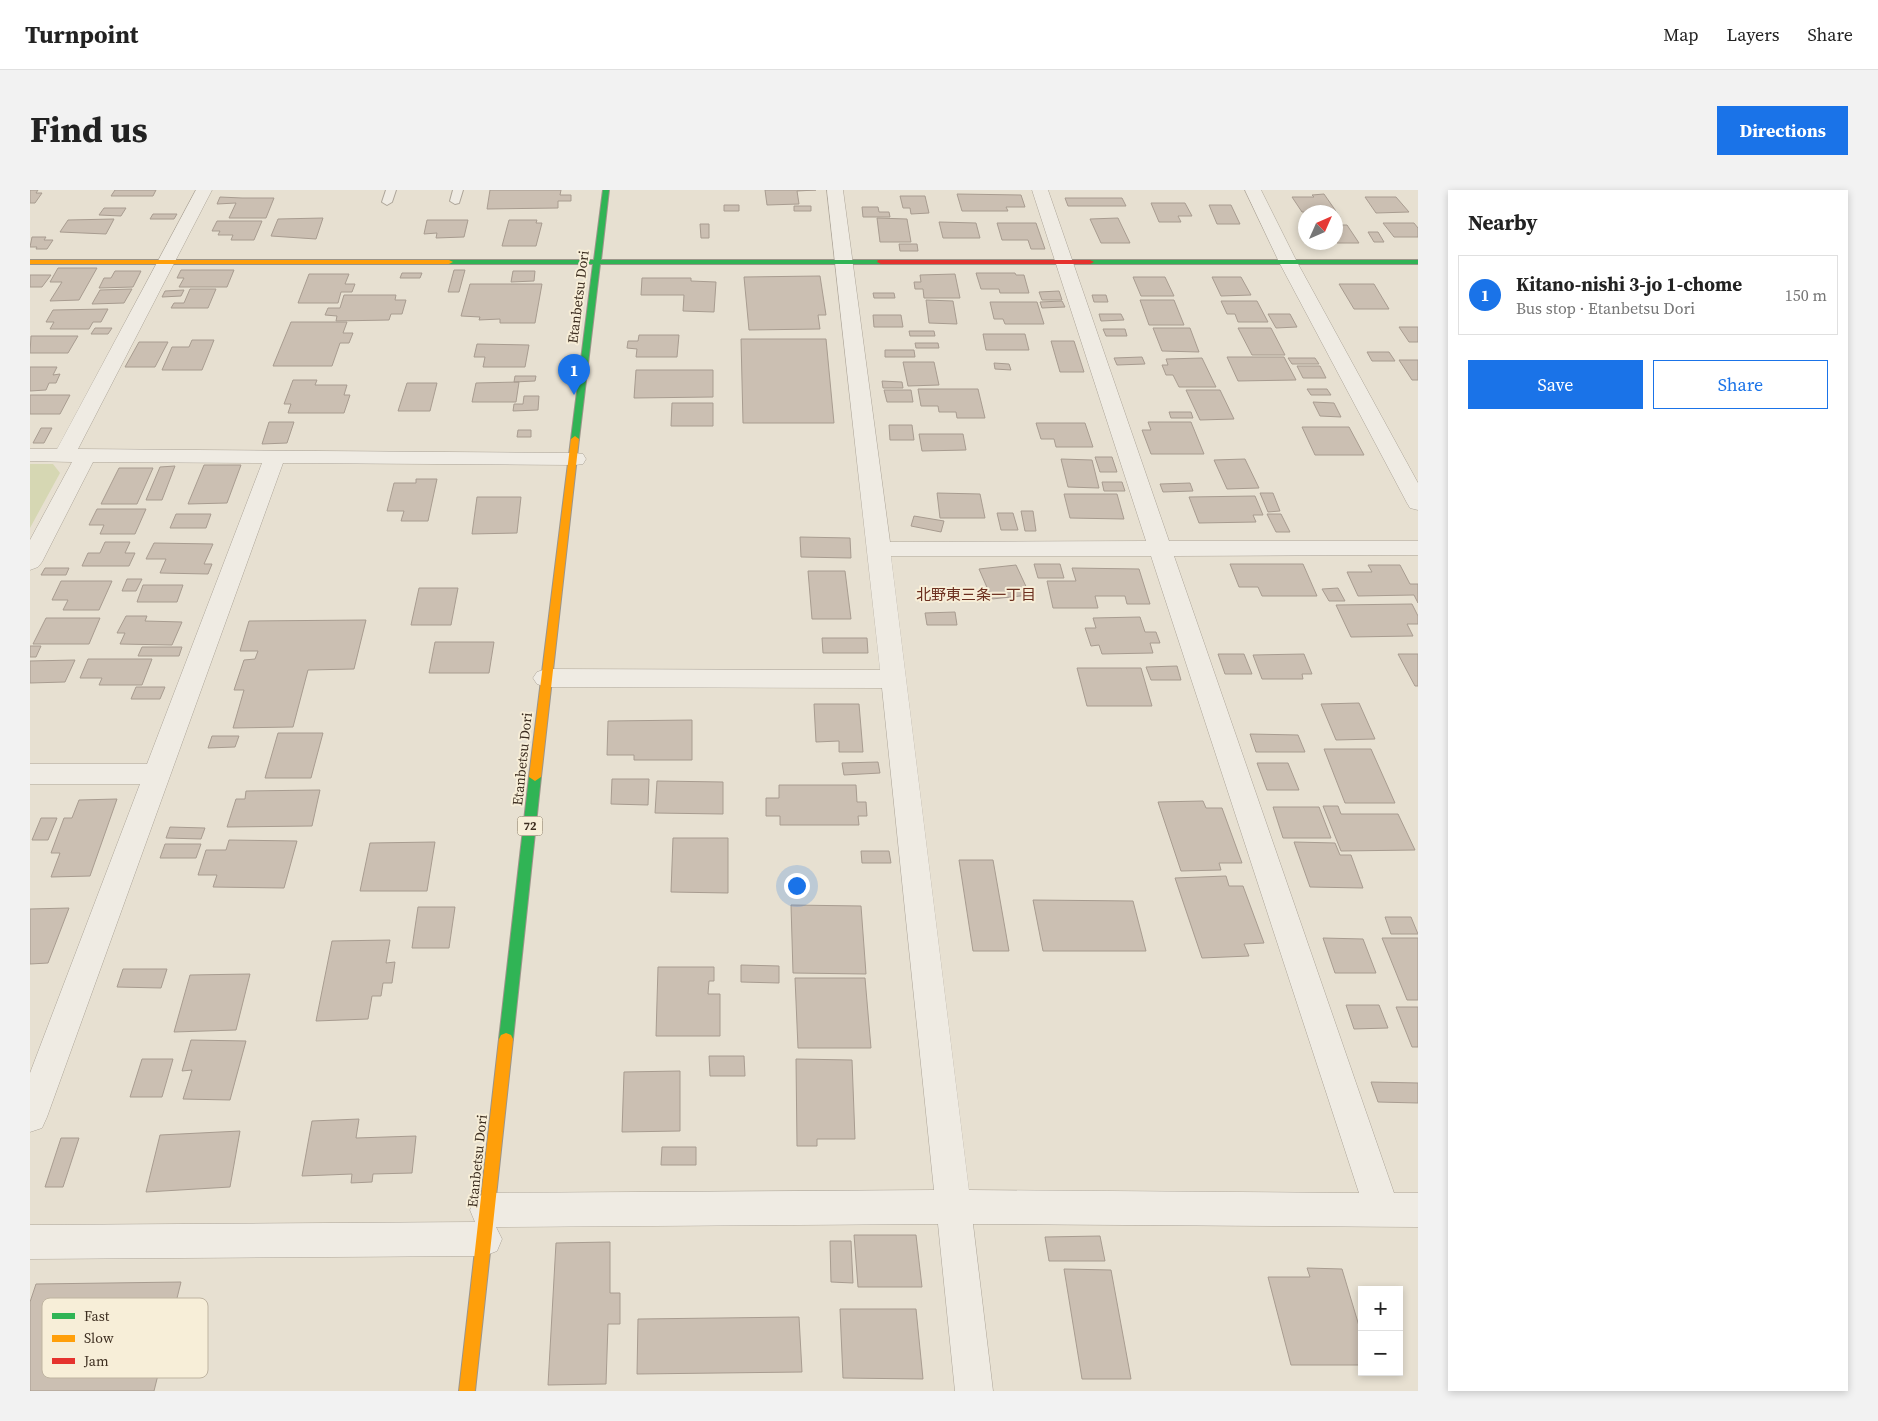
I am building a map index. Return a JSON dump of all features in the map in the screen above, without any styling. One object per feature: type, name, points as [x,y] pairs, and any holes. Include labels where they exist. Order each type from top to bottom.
[{"type":"street","points":[[30,562],[75,456],[165,262],[204,190]]},
{"type":"street","name":"Etanbetsu Dori","points":[[467,1391],[546,678],[606,190]]},
{"type":"street","points":[[835,190],[879,549],[892,679],[974,1391]]},
{"type":"street","points":[[1040,190],[1158,548],[1382,1210]]},
{"type":"street","points":[[1253,190],[1288,262],[1418,503]]},
{"type":"street","points":[[30,262],[1418,262]]},
{"type":"street","points":[[30,455],[574,458]]},
{"type":"street","points":[[30,1117],[275,456]]},
{"type":"street","points":[[879,549],[1418,548]]},
{"type":"street","points":[[546,678],[892,679]]},
{"type":"street","points":[[30,774],[158,774]]},
{"type":"street","points":[[30,1242],[954,1207],[1418,1210]]},
{"type":"lane","points":[[387,202],[392,190]]},
{"type":"lane","points":[[455,201],[458,190]]},
{"type":"green space","points":[[30,464],[53,464],[60,473],[30,528]]},
{"type":"building","points":[[30,190],[38,190],[36,193],[42,193],[35,203],[30,203]]},
{"type":"building","points":[[115,190],[156,190],[153,196],[111,196]]},
{"type":"building","points":[[490,190],[561,190],[560,195],[571,195],[571,201],[558,201],[558,208],[487,209]]},
{"type":"building","points":[[765,190],[816,190],[797,191],[799,204],[767,205]]},
{"type":"building","points":[[957,194],[1021,195],[1025,207],[1006,207],[1008,211],[962,211]]},
{"type":"building","points":[[1324,194],[1332,205],[1298,206],[1292,197],[1314,197],[1312,195]]},
{"type":"building","points":[[900,196],[925,196],[929,213],[911,214],[910,208],[903,208]]},
{"type":"building","points":[[220,197],[274,198],[266,218],[229,218],[236,203],[217,204]]},
{"type":"building","points":[[1365,197],[1396,197],[1409,212],[1376,213]]},
{"type":"building","points":[[1065,198],[1122,198],[1126,206],[1068,206]]},
{"type":"building","points":[[1151,203],[1185,203],[1192,216],[1178,216],[1181,222],[1159,222]]},
{"type":"building","points":[[724,205],[739,205],[739,211],[724,211]]},
{"type":"building","points":[[1209,205],[1231,205],[1240,224],[1217,224]]},
{"type":"building","points":[[794,206],[811,206],[811,211],[794,211]]},
{"type":"building","points":[[862,207],[878,207],[879,212],[889,212],[890,217],[863,217]]},
{"type":"building","points":[[104,208],[126,208],[121,216],[99,215]]},
{"type":"building","points":[[153,214],[177,214],[174,219],[150,219]]},
{"type":"building","points":[[323,218],[316,239],[271,236],[278,219]]},
{"type":"building","points":[[877,218],[907,219],[911,242],[880,242]]},
{"type":"building","points":[[1118,218],[1130,243],[1101,243],[1090,219]]},
{"type":"building","points":[[114,219],[106,234],[60,232],[68,220]]},
{"type":"building","points":[[427,220],[468,220],[464,237],[436,238],[437,233],[424,234]]},
{"type":"building","points":[[509,220],[537,220],[536,223],[542,223],[536,246],[502,246]]},
{"type":"building","points":[[217,221],[262,221],[254,240],[231,240],[233,235],[218,235],[220,231],[212,231]]},
{"type":"building","points":[[939,222],[976,223],[980,238],[943,238]]},
{"type":"building","points":[[997,223],[1036,223],[1045,249],[1031,249],[1028,240],[1002,240]]},
{"type":"building","points":[[1383,223],[1414,223],[1418,228],[1418,237],[1394,237]]},
{"type":"building","points":[[700,224],[709,224],[709,238],[701,238]]},
{"type":"building","points":[[1343,225],[1347,225],[1359,243],[1343,243]]},
{"type":"building","points":[[1368,232],[1378,232],[1384,242],[1374,242]]},
{"type":"building","points":[[32,237],[46,237],[44,240],[53,240],[47,249],[36,249],[37,247],[30,247]]},
{"type":"building","points":[[899,244],[917,244],[918,251],[900,251]]},
{"type":"building","points":[[58,268],[97,268],[79,300],[50,301],[62,282],[50,282]]},
{"type":"building","points":[[181,270],[234,270],[227,287],[179,287],[184,278],[177,278]]},
{"type":"building","points":[[454,270],[465,270],[459,292],[448,292]]},
{"type":"building","points":[[115,271],[141,271],[133,287],[99,288],[104,278],[111,278]]},
{"type":"building","points":[[513,271],[535,271],[534,281],[511,282]]},
{"type":"building","points":[[402,273],[422,273],[420,278],[400,278]]},
{"type":"building","points":[[976,273],[1015,273],[1016,275],[1024,275],[1029,293],[1000,293],[999,289],[981,289]]},
{"type":"building","points":[[309,274],[349,274],[345,284],[355,284],[352,292],[341,292],[338,303],[298,303]]},
{"type":"building","points":[[955,274],[960,298],[924,298],[923,289],[915,289],[914,282],[921,282],[920,275]]},
{"type":"building","points":[[30,275],[51,275],[42,287],[30,287]]},
{"type":"building","points":[[820,276],[826,315],[818,315],[820,329],[749,330],[744,277]]},
{"type":"building","points":[[1133,277],[1165,277],[1174,296],[1141,296]]},
{"type":"building","points":[[1212,277],[1241,277],[1251,295],[1221,296]]},
{"type":"building","points":[[642,278],[691,278],[691,281],[716,282],[714,312],[683,311],[684,295],[641,295]]},
{"type":"building","points":[[470,284],[542,284],[535,323],[500,323],[500,319],[479,320],[480,317],[461,316]]},
{"type":"building","points":[[1339,284],[1374,284],[1389,309],[1354,309]]},
{"type":"building","points":[[132,289],[124,303],[92,304],[100,290]]},
{"type":"building","points":[[190,289],[216,289],[208,308],[171,308],[174,303],[184,303]]},
{"type":"building","points":[[184,290],[181,296],[162,297],[165,291]]},
{"type":"building","points":[[1059,291],[1062,300],[1042,300],[1039,292]]},
{"type":"building","points":[[873,293],[894,293],[895,298],[874,298]]},
{"type":"building","points":[[344,295],[396,295],[395,300],[406,300],[402,314],[391,314],[389,320],[336,321],[337,316],[325,315],[328,308],[340,308]]},
{"type":"building","points":[[1092,295],[1106,295],[1108,302],[1094,302]]},
{"type":"building","points":[[926,300],[953,301],[957,324],[929,323]]},
{"type":"building","points":[[1140,300],[1174,300],[1184,325],[1149,325]]},
{"type":"building","points":[[1062,301],[1065,307],[1042,308],[1040,302]]},
{"type":"building","points":[[1221,301],[1257,301],[1268,322],[1238,322],[1235,314],[1227,314]]},
{"type":"building","points":[[990,302],[1037,302],[1044,324],[1005,324],[1003,319],[994,319]]},
{"type":"building","points":[[108,309],[101,322],[93,322],[89,329],[50,329],[54,322],[46,322],[53,310]]},
{"type":"building","points":[[1099,314],[1121,314],[1124,320],[1101,321]]},
{"type":"building","points":[[1268,314],[1290,314],[1297,327],[1276,328]]},
{"type":"building","points":[[873,315],[901,315],[903,327],[874,327]]},
{"type":"building","points":[[291,322],[347,322],[343,333],[353,333],[349,343],[340,343],[332,366],[273,366]]},
{"type":"building","points":[[1399,327],[1418,327],[1418,342],[1409,342]]},
{"type":"building","points":[[95,328],[112,328],[108,334],[91,334]]},
{"type":"building","points":[[1153,328],[1190,328],[1199,352],[1162,351]]},
{"type":"building","points":[[1238,328],[1271,328],[1285,355],[1252,355]]},
{"type":"building","points":[[1103,329],[1125,329],[1127,336],[1106,336]]},
{"type":"building","points":[[909,331],[934,331],[935,336],[910,336]]},
{"type":"building","points":[[983,334],[1025,334],[1029,350],[986,350]]},
{"type":"building","points":[[639,335],[679,335],[677,357],[636,357],[637,349],[627,348],[628,341],[638,341]]},
{"type":"building","points":[[31,336],[78,336],[68,353],[30,353]]},
{"type":"building","points":[[741,339],[826,339],[834,423],[743,423]]},
{"type":"building","points":[[192,340],[214,340],[202,370],[162,370],[172,347],[189,347]]},
{"type":"building","points":[[1051,341],[1074,341],[1084,372],[1060,372]]},
{"type":"building","points":[[139,342],[168,342],[155,367],[125,367]]},
{"type":"building","points":[[915,343],[938,343],[939,348],[916,348]]},
{"type":"building","points":[[477,344],[529,345],[525,367],[483,367],[485,357],[474,357]]},
{"type":"building","points":[[885,350],[914,350],[915,357],[885,357]]},
{"type":"building","points":[[1367,352],[1389,352],[1395,361],[1372,361]]},
{"type":"building","points":[[1142,357],[1145,364],[1117,365],[1114,358]]},
{"type":"building","points":[[1227,357],[1284,357],[1296,380],[1238,381]]},
{"type":"building","points":[[1202,358],[1216,387],[1179,387],[1173,375],[1166,375],[1162,365],[1168,365],[1166,359]]},
{"type":"building","points":[[1288,358],[1315,358],[1319,364],[1292,364]]},
{"type":"building","points":[[1399,360],[1418,360],[1418,380],[1412,380]]},
{"type":"building","points":[[903,362],[934,362],[939,385],[908,386]]},
{"type":"building","points":[[994,363],[1009,364],[1011,370],[995,369]]},
{"type":"building","points":[[1297,366],[1320,366],[1326,378],[1303,378]]},
{"type":"building","points":[[30,367],[57,367],[53,375],[60,374],[56,383],[49,383],[46,390],[30,391]]},
{"type":"building","points":[[636,370],[713,370],[713,397],[634,398]]},
{"type":"building","points":[[515,376],[536,376],[535,381],[514,382]]},
{"type":"building","points":[[293,380],[317,380],[315,385],[347,385],[344,395],[350,395],[344,413],[288,413],[291,404],[284,404]]},
{"type":"building","points":[[882,381],[902,382],[903,388],[883,388]]},
{"type":"building","points":[[519,382],[516,402],[472,402],[476,383]]},
{"type":"building","points":[[407,383],[437,383],[430,411],[398,411]]},
{"type":"building","points":[[918,389],[978,389],[985,418],[957,418],[956,412],[939,412],[938,406],[921,406]]},
{"type":"building","points":[[1307,389],[1327,389],[1331,395],[1311,395]]},
{"type":"building","points":[[884,390],[911,390],[913,402],[887,402]]},
{"type":"building","points":[[1186,390],[1220,390],[1234,419],[1200,420]]},
{"type":"building","points":[[30,395],[70,395],[60,414],[30,414]]},
{"type":"building","points":[[524,396],[539,396],[538,410],[513,411],[514,404],[523,404]]},
{"type":"building","points":[[1313,402],[1334,403],[1341,417],[1320,416]]},
{"type":"building","points":[[672,403],[713,403],[713,426],[671,426]]},
{"type":"building","points":[[1169,412],[1191,412],[1193,418],[1171,418]]},
{"type":"building","points":[[269,422],[294,422],[287,443],[262,444]]},
{"type":"building","points":[[1148,422],[1191,422],[1204,454],[1151,454],[1142,430],[1151,430]]},
{"type":"building","points":[[1036,423],[1085,423],[1093,447],[1056,447],[1054,439],[1041,439]]},
{"type":"building","points":[[889,425],[912,425],[914,440],[890,440]]},
{"type":"building","points":[[1302,427],[1349,427],[1364,455],[1315,455]]},
{"type":"building","points":[[41,428],[52,428],[44,443],[33,443]]},
{"type":"building","points":[[518,430],[531,430],[531,437],[517,437]]},
{"type":"building","points":[[919,434],[963,434],[966,450],[922,451]]},
{"type":"building","points":[[1095,457],[1112,457],[1117,472],[1100,472]]},
{"type":"building","points":[[1061,459],[1092,460],[1099,488],[1068,487]]},
{"type":"building","points":[[1245,459],[1259,488],[1227,489],[1214,460]]},
{"type":"building","points":[[204,465],[241,465],[227,503],[188,504]]},
{"type":"building","points":[[175,466],[162,500],[146,500],[160,467]]},
{"type":"building","points":[[119,468],[153,468],[137,504],[101,504]]},
{"type":"building","points":[[416,479],[437,479],[428,521],[401,521],[404,511],[387,511],[394,483],[416,483]]},
{"type":"building","points":[[1102,482],[1122,482],[1125,491],[1104,491]]},
{"type":"building","points":[[1190,483],[1193,491],[1163,492],[1160,484]]},
{"type":"building","points":[[937,493],[980,494],[985,518],[940,518]]},
{"type":"building","points":[[1260,493],[1273,493],[1280,511],[1268,512]]},
{"type":"building","points":[[1064,494],[1117,494],[1124,519],[1070,518]]},
{"type":"building","points":[[1255,496],[1263,515],[1253,515],[1256,522],[1199,523],[1189,497]]},
{"type":"building","points":[[477,497],[521,497],[517,533],[472,534]]},
{"type":"building","points":[[97,509],[146,509],[135,534],[100,534],[104,525],[89,525]]},
{"type":"building","points":[[1021,511],[1033,511],[1036,531],[1025,531]]},
{"type":"building","points":[[997,513],[1013,513],[1018,530],[1001,530]]},
{"type":"building","points":[[176,514],[211,514],[206,528],[170,528]]},
{"type":"building","points":[[1267,514],[1281,514],[1290,532],[1276,532]]},
{"type":"building","points":[[914,516],[944,521],[941,532],[911,526]]},
{"type":"building","points":[[800,537],[850,538],[851,558],[801,557]]},
{"type":"building","points":[[105,542],[130,542],[125,553],[135,553],[129,566],[82,566],[88,553],[100,553]]},
{"type":"building","points":[[154,543],[213,544],[204,564],[212,564],[208,574],[160,573],[166,559],[146,559]]},
{"type":"building","points":[[1034,564],[1060,564],[1064,578],[1038,578]]},
{"type":"building","points":[[1230,564],[1303,564],[1317,596],[1262,596],[1258,587],[1239,587]]},
{"type":"building","points":[[1016,565],[1030,595],[992,599],[979,569]]},
{"type":"building","points":[[1368,565],[1400,565],[1410,584],[1418,584],[1418,603],[1414,595],[1358,596],[1347,572],[1372,572]]},
{"type":"building","points":[[45,568],[69,568],[66,575],[41,575]]},
{"type":"building","points":[[1072,568],[1139,569],[1150,604],[1127,604],[1125,596],[1095,596],[1098,608],[1053,608],[1047,581],[1076,581]]},
{"type":"building","points":[[808,571],[845,571],[851,619],[812,619]]},
{"type":"building","points":[[127,579],[142,579],[136,591],[122,591]]},
{"type":"building","points":[[61,581],[112,581],[99,610],[63,610],[68,600],[52,600]]},
{"type":"building","points":[[143,585],[183,585],[177,602],[137,602]]},
{"type":"building","points":[[419,588],[458,588],[451,625],[411,625]]},
{"type":"building","points":[[1338,588],[1345,601],[1329,601],[1322,589]]},
{"type":"building","points":[[1412,604],[1418,616],[1418,624],[1407,624],[1413,636],[1351,637],[1336,605]]},
{"type":"building","points":[[955,612],[957,625],[927,625],[925,613]]},
{"type":"building","points":[[126,616],[147,616],[145,621],[182,622],[172,645],[120,644],[125,633],[117,633]]},
{"type":"building","points":[[1140,617],[1145,632],[1156,632],[1160,643],[1150,643],[1153,653],[1102,654],[1099,645],[1091,646],[1085,628],[1096,628],[1093,618]]},
{"type":"building","points":[[46,618],[100,618],[89,644],[33,644]]},
{"type":"building","points":[[366,620],[354,669],[308,670],[293,727],[233,728],[244,690],[234,690],[244,660],[255,659],[258,651],[240,651],[249,621]]},
{"type":"building","points":[[822,638],[867,638],[868,653],[823,653]]},
{"type":"building","points":[[435,642],[494,642],[489,673],[429,673]]},
{"type":"building","points":[[30,646],[41,646],[36,657],[30,657]]},
{"type":"building","points":[[142,647],[182,647],[179,656],[138,656]]},
{"type":"building","points":[[1218,654],[1244,654],[1252,674],[1225,674]]},
{"type":"building","points":[[1304,654],[1312,674],[1302,674],[1303,679],[1262,679],[1253,655]]},
{"type":"building","points":[[1398,654],[1418,654],[1418,686],[1415,686]]},
{"type":"building","points":[[88,659],[152,659],[142,685],[99,685],[102,678],[80,678]]},
{"type":"building","points":[[75,660],[65,682],[30,683],[30,661]]},
{"type":"building","points":[[1177,666],[1181,680],[1151,680],[1146,667]]},
{"type":"building","points":[[1077,668],[1141,668],[1152,706],[1087,706]]},
{"type":"building","points":[[136,687],[165,687],[160,699],[131,699]]},
{"type":"building","points":[[1359,703],[1375,739],[1336,740],[1321,704]]},
{"type":"building","points":[[814,704],[859,704],[863,752],[839,752],[839,741],[816,742]]},
{"type":"building","points":[[692,720],[692,760],[634,760],[634,755],[607,755],[608,721]]},
{"type":"building","points":[[278,733],[323,733],[311,778],[265,778]]},
{"type":"building","points":[[1250,734],[1298,735],[1305,752],[1256,752]]},
{"type":"building","points":[[212,736],[239,736],[235,747],[208,748]]},
{"type":"building","points":[[1324,749],[1371,749],[1395,803],[1345,803]]},
{"type":"building","points":[[878,762],[880,773],[844,775],[842,763]]},
{"type":"building","points":[[1257,763],[1288,763],[1299,790],[1267,790]]},
{"type":"building","points":[[612,779],[649,779],[648,805],[611,804]]},
{"type":"building","points":[[657,781],[723,782],[723,814],[655,813]]},
{"type":"building","points":[[779,785],[856,785],[857,802],[866,802],[867,816],[858,816],[859,825],[780,825],[780,816],[766,816],[766,798],[779,798]]},
{"type":"building","points":[[320,790],[312,826],[227,827],[236,799],[245,799],[246,791]]},
{"type":"building","points":[[117,799],[90,876],[51,877],[60,853],[51,853],[64,818],[72,818],[79,800]]},
{"type":"building","points":[[1203,801],[1206,808],[1222,808],[1242,863],[1219,863],[1221,870],[1181,871],[1158,802]]},
{"type":"building","points":[[1323,806],[1338,806],[1341,814],[1398,814],[1415,850],[1341,851]]},
{"type":"building","points":[[1273,807],[1319,807],[1331,838],[1283,838]]},
{"type":"building","points":[[41,818],[57,818],[48,840],[32,840]]},
{"type":"building","points":[[170,827],[205,828],[201,839],[166,838]]},
{"type":"building","points":[[673,838],[728,838],[728,893],[671,892]]},
{"type":"building","points":[[229,840],[297,841],[284,888],[213,887],[217,875],[198,875],[206,850],[226,850]]},
{"type":"building","points":[[435,842],[427,891],[360,891],[370,843]]},
{"type":"building","points":[[1294,842],[1335,843],[1340,855],[1351,855],[1363,888],[1310,887]]},
{"type":"building","points":[[165,844],[201,844],[196,858],[160,858]]},
{"type":"building","points":[[861,851],[889,851],[891,863],[862,863]]},
{"type":"building","points":[[959,860],[993,860],[1009,951],[973,951]]},
{"type":"building","points":[[1226,876],[1229,886],[1243,886],[1264,943],[1244,944],[1249,956],[1202,958],[1175,878]]},
{"type":"building","points":[[1033,900],[1133,901],[1146,951],[1043,951]]},
{"type":"building","points":[[791,905],[861,906],[866,974],[793,973]]},
{"type":"building","points":[[418,907],[455,907],[449,948],[412,948]]},
{"type":"building","points":[[69,908],[48,963],[30,964],[30,909]]},
{"type":"building","points":[[1385,917],[1411,917],[1418,934],[1391,934]]},
{"type":"building","points":[[1323,938],[1363,939],[1376,973],[1335,973]]},
{"type":"building","points":[[1382,938],[1418,938],[1418,1000],[1407,1000]]},
{"type":"building","points":[[390,940],[386,963],[395,962],[392,983],[383,983],[381,996],[372,996],[368,1019],[316,1021],[332,941]]},
{"type":"building","points":[[741,965],[779,966],[779,983],[741,982]]},
{"type":"building","points":[[658,967],[714,967],[714,981],[709,981],[708,994],[720,994],[720,1036],[656,1036]]},
{"type":"building","points":[[123,969],[167,969],[161,988],[117,987]]},
{"type":"building","points":[[250,974],[236,1030],[174,1032],[190,975]]},
{"type":"building","points":[[795,978],[865,978],[871,1048],[798,1048]]},
{"type":"building","points":[[1346,1005],[1379,1005],[1388,1028],[1354,1029]]},
{"type":"building","points":[[1396,1007],[1418,1007],[1418,1047],[1412,1047]]},
{"type":"building","points":[[191,1040],[246,1041],[230,1100],[183,1099],[192,1070],[182,1071]]},
{"type":"building","points":[[709,1056],[744,1056],[745,1076],[710,1076]]},
{"type":"building","points":[[142,1059],[173,1059],[162,1097],[130,1097]]},
{"type":"building","points":[[796,1059],[852,1060],[855,1139],[817,1139],[817,1146],[797,1146]]},
{"type":"building","points":[[680,1071],[680,1131],[622,1132],[624,1072]]},
{"type":"building","points":[[1371,1082],[1418,1083],[1418,1103],[1378,1102]]},
{"type":"building","points":[[359,1119],[356,1138],[416,1136],[412,1173],[373,1174],[372,1182],[351,1183],[352,1174],[302,1176],[312,1121]]},
{"type":"building","points":[[240,1131],[230,1187],[146,1192],[160,1135]]},
{"type":"building","points":[[61,1138],[79,1138],[63,1187],[45,1187]]},
{"type":"building","points":[[662,1147],[696,1147],[696,1165],[661,1165]]},
{"type":"building","points":[[854,1235],[916,1235],[922,1287],[858,1287]]},
{"type":"building","points":[[1100,1236],[1105,1261],[1049,1261],[1045,1237]]},
{"type":"building","points":[[830,1241],[851,1241],[853,1283],[831,1282]]},
{"type":"building","points":[[610,1242],[610,1293],[620,1293],[620,1324],[608,1324],[606,1384],[548,1385],[556,1243]]},
{"type":"building","points":[[1307,1268],[1342,1269],[1358,1323],[1358,1365],[1291,1365],[1268,1277],[1310,1277]]},
{"type":"building","points":[[1064,1269],[1111,1270],[1131,1379],[1082,1379]]},
{"type":"building","points":[[181,1282],[177,1298],[42,1298],[42,1378],[157,1378],[154,1391],[30,1391],[30,1302],[36,1284]]},
{"type":"building","points":[[840,1309],[916,1309],[923,1379],[843,1378]]},
{"type":"building","points":[[799,1317],[802,1372],[637,1374],[638,1319]]},
{"type":"traffic: fast","points":[[575,439],[606,190]]},
{"type":"traffic: fast","points":[[449,262],[881,262]]},
{"type":"traffic: fast","points":[[1090,262],[1418,262]]},
{"type":"traffic: fast","points":[[506,1039],[535,777]]},
{"type":"traffic: slow","points":[[30,262],[449,262]]},
{"type":"traffic: slow","points":[[535,777],[575,439]]},
{"type":"traffic: slow","points":[[467,1391],[506,1039]]},
{"type":"traffic: jam","points":[[881,262],[1090,262]]},
{"type":"place","name":"Kitano-nishi 3-jo 1-chome","points":[[574,395]]},
{"type":"district","name":"北野東三条一丁目","points":[[976,595]]}]
